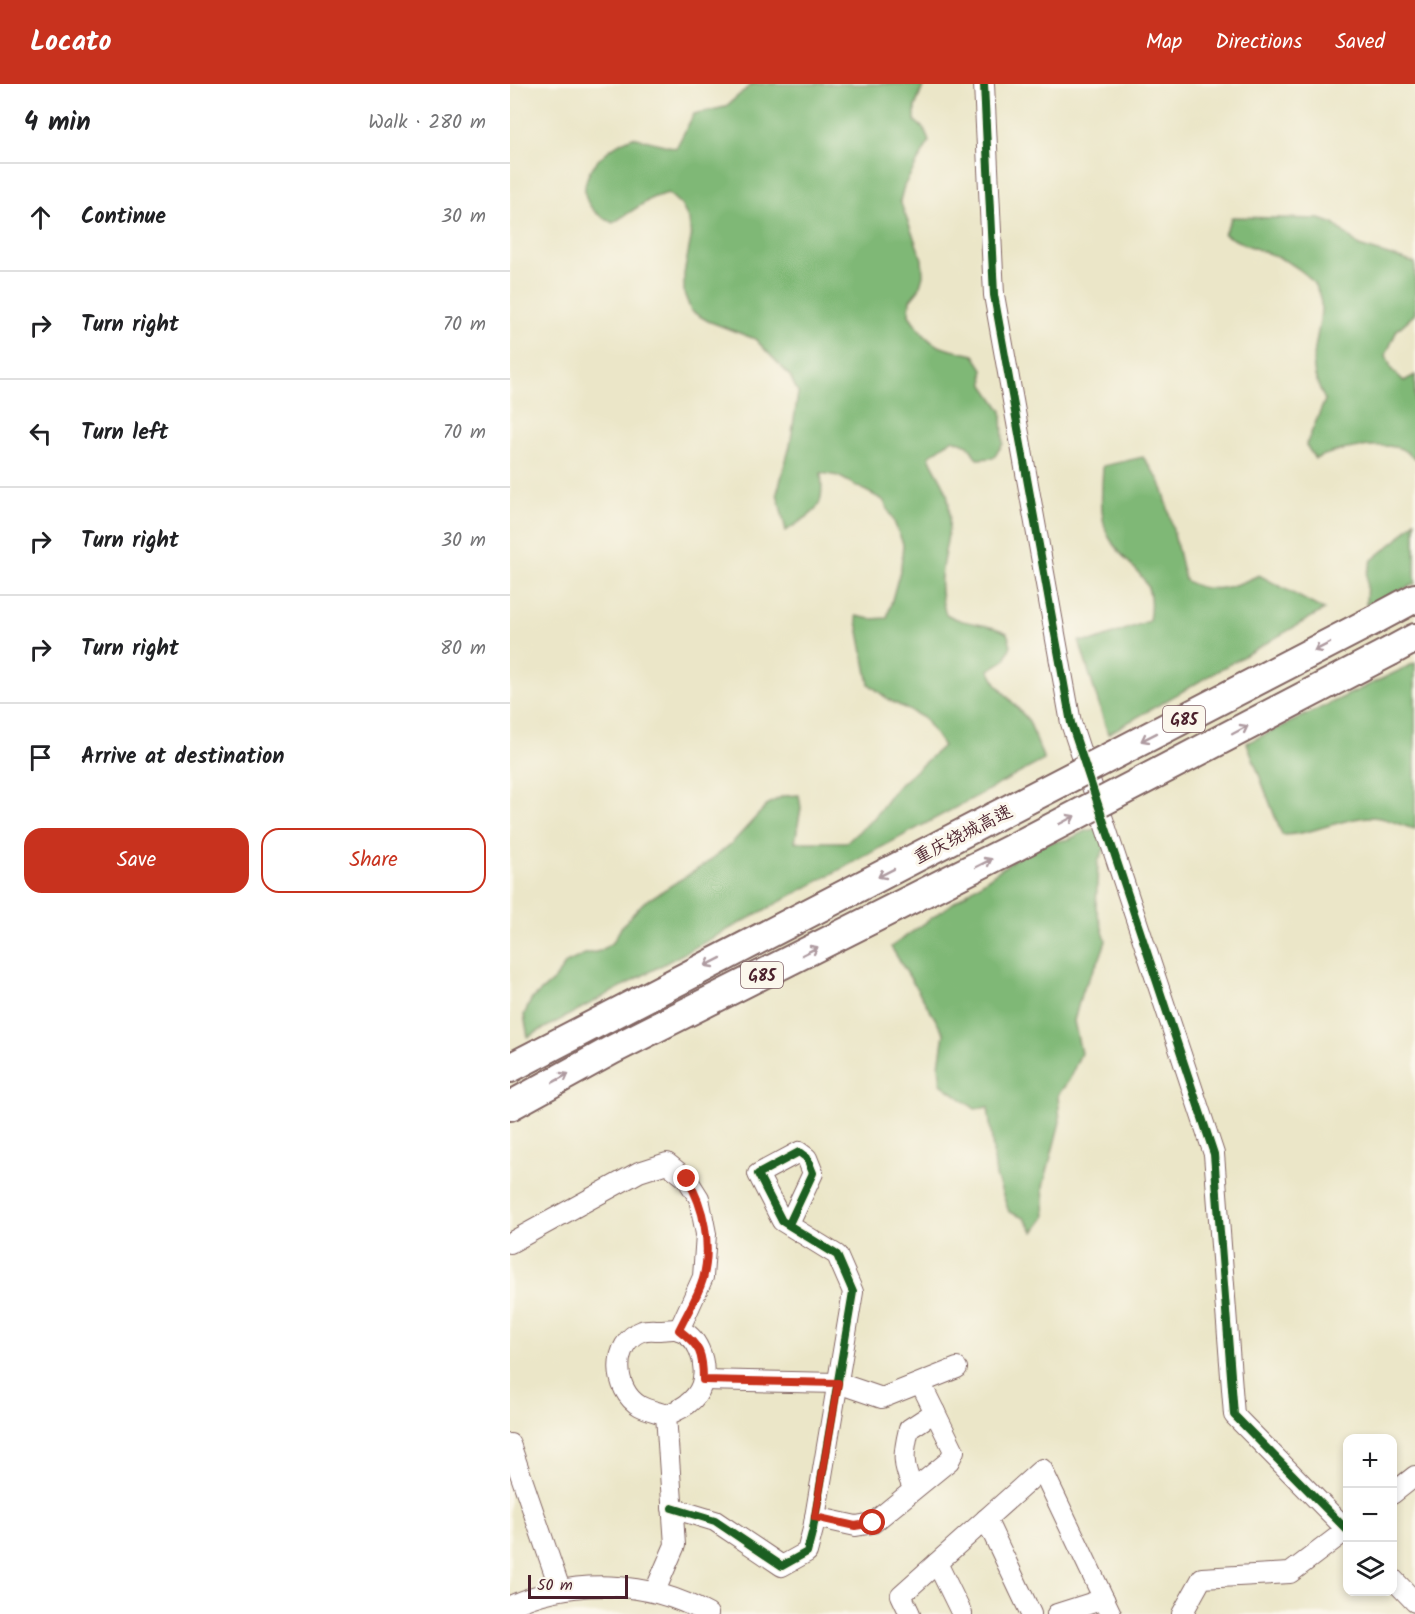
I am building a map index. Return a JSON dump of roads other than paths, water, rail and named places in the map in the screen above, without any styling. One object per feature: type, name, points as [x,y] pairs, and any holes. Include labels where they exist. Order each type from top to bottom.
[{"type":"highway","name":"重庆绕城高速","points":[[510,1068],[1415,598]]},
{"type":"highway","name":"重庆绕城高速","points":[[510,1106],[622,1045],[1015,847],[1403,645]]},
{"type":"street","points":[[984,84],[994,295],[1071,723],[1214,1155],[1234,1415],[1343,1526]]},
{"type":"street","points":[[510,1243],[639,1172],[667,1163],[687,1179],[699,1198],[706,1234],[703,1277],[679,1330]]},
{"type":"street","points":[[672,1508],[715,1521],[782,1566],[807,1552],[853,1292],[837,1255],[789,1224]]},
{"type":"street","points":[[679,1330],[697,1343],[703,1362],[703,1380],[697,1396],[681,1410],[666,1415],[640,1406],[627,1394],[621,1383],[619,1359],[626,1342],[642,1331],[679,1330]]},
{"type":"street","points":[[703,1380],[838,1383],[882,1398],[957,1368]]},
{"type":"street","points":[[815,1517],[855,1526],[873,1523],[949,1461],[954,1451],[922,1386]]},
{"type":"street","points":[[913,1488],[904,1468],[904,1449],[909,1429],[934,1412]]},
{"type":"street","points":[[656,1591],[675,1545],[666,1415]]},
{"type":"street","points":[[510,1444],[560,1589]]},
{"type":"street","points":[[910,1614],[901,1595],[1042,1469],[1108,1606],[1057,1614]]},
{"type":"street","points":[[1397,1490],[1415,1476]]},
{"type":"street","points":[[986,1519],[1031,1614]]},
{"type":"street","points":[[1182,1614],[1202,1578],[1290,1573],[1343,1533]]},
{"type":"street","points":[[937,1563],[962,1614]]},
{"type":"street","points":[[1397,1583],[1415,1602]]},
{"type":"street","points":[[510,1606],[549,1591],[582,1586],[656,1591],[687,1602],[708,1614]]}]
